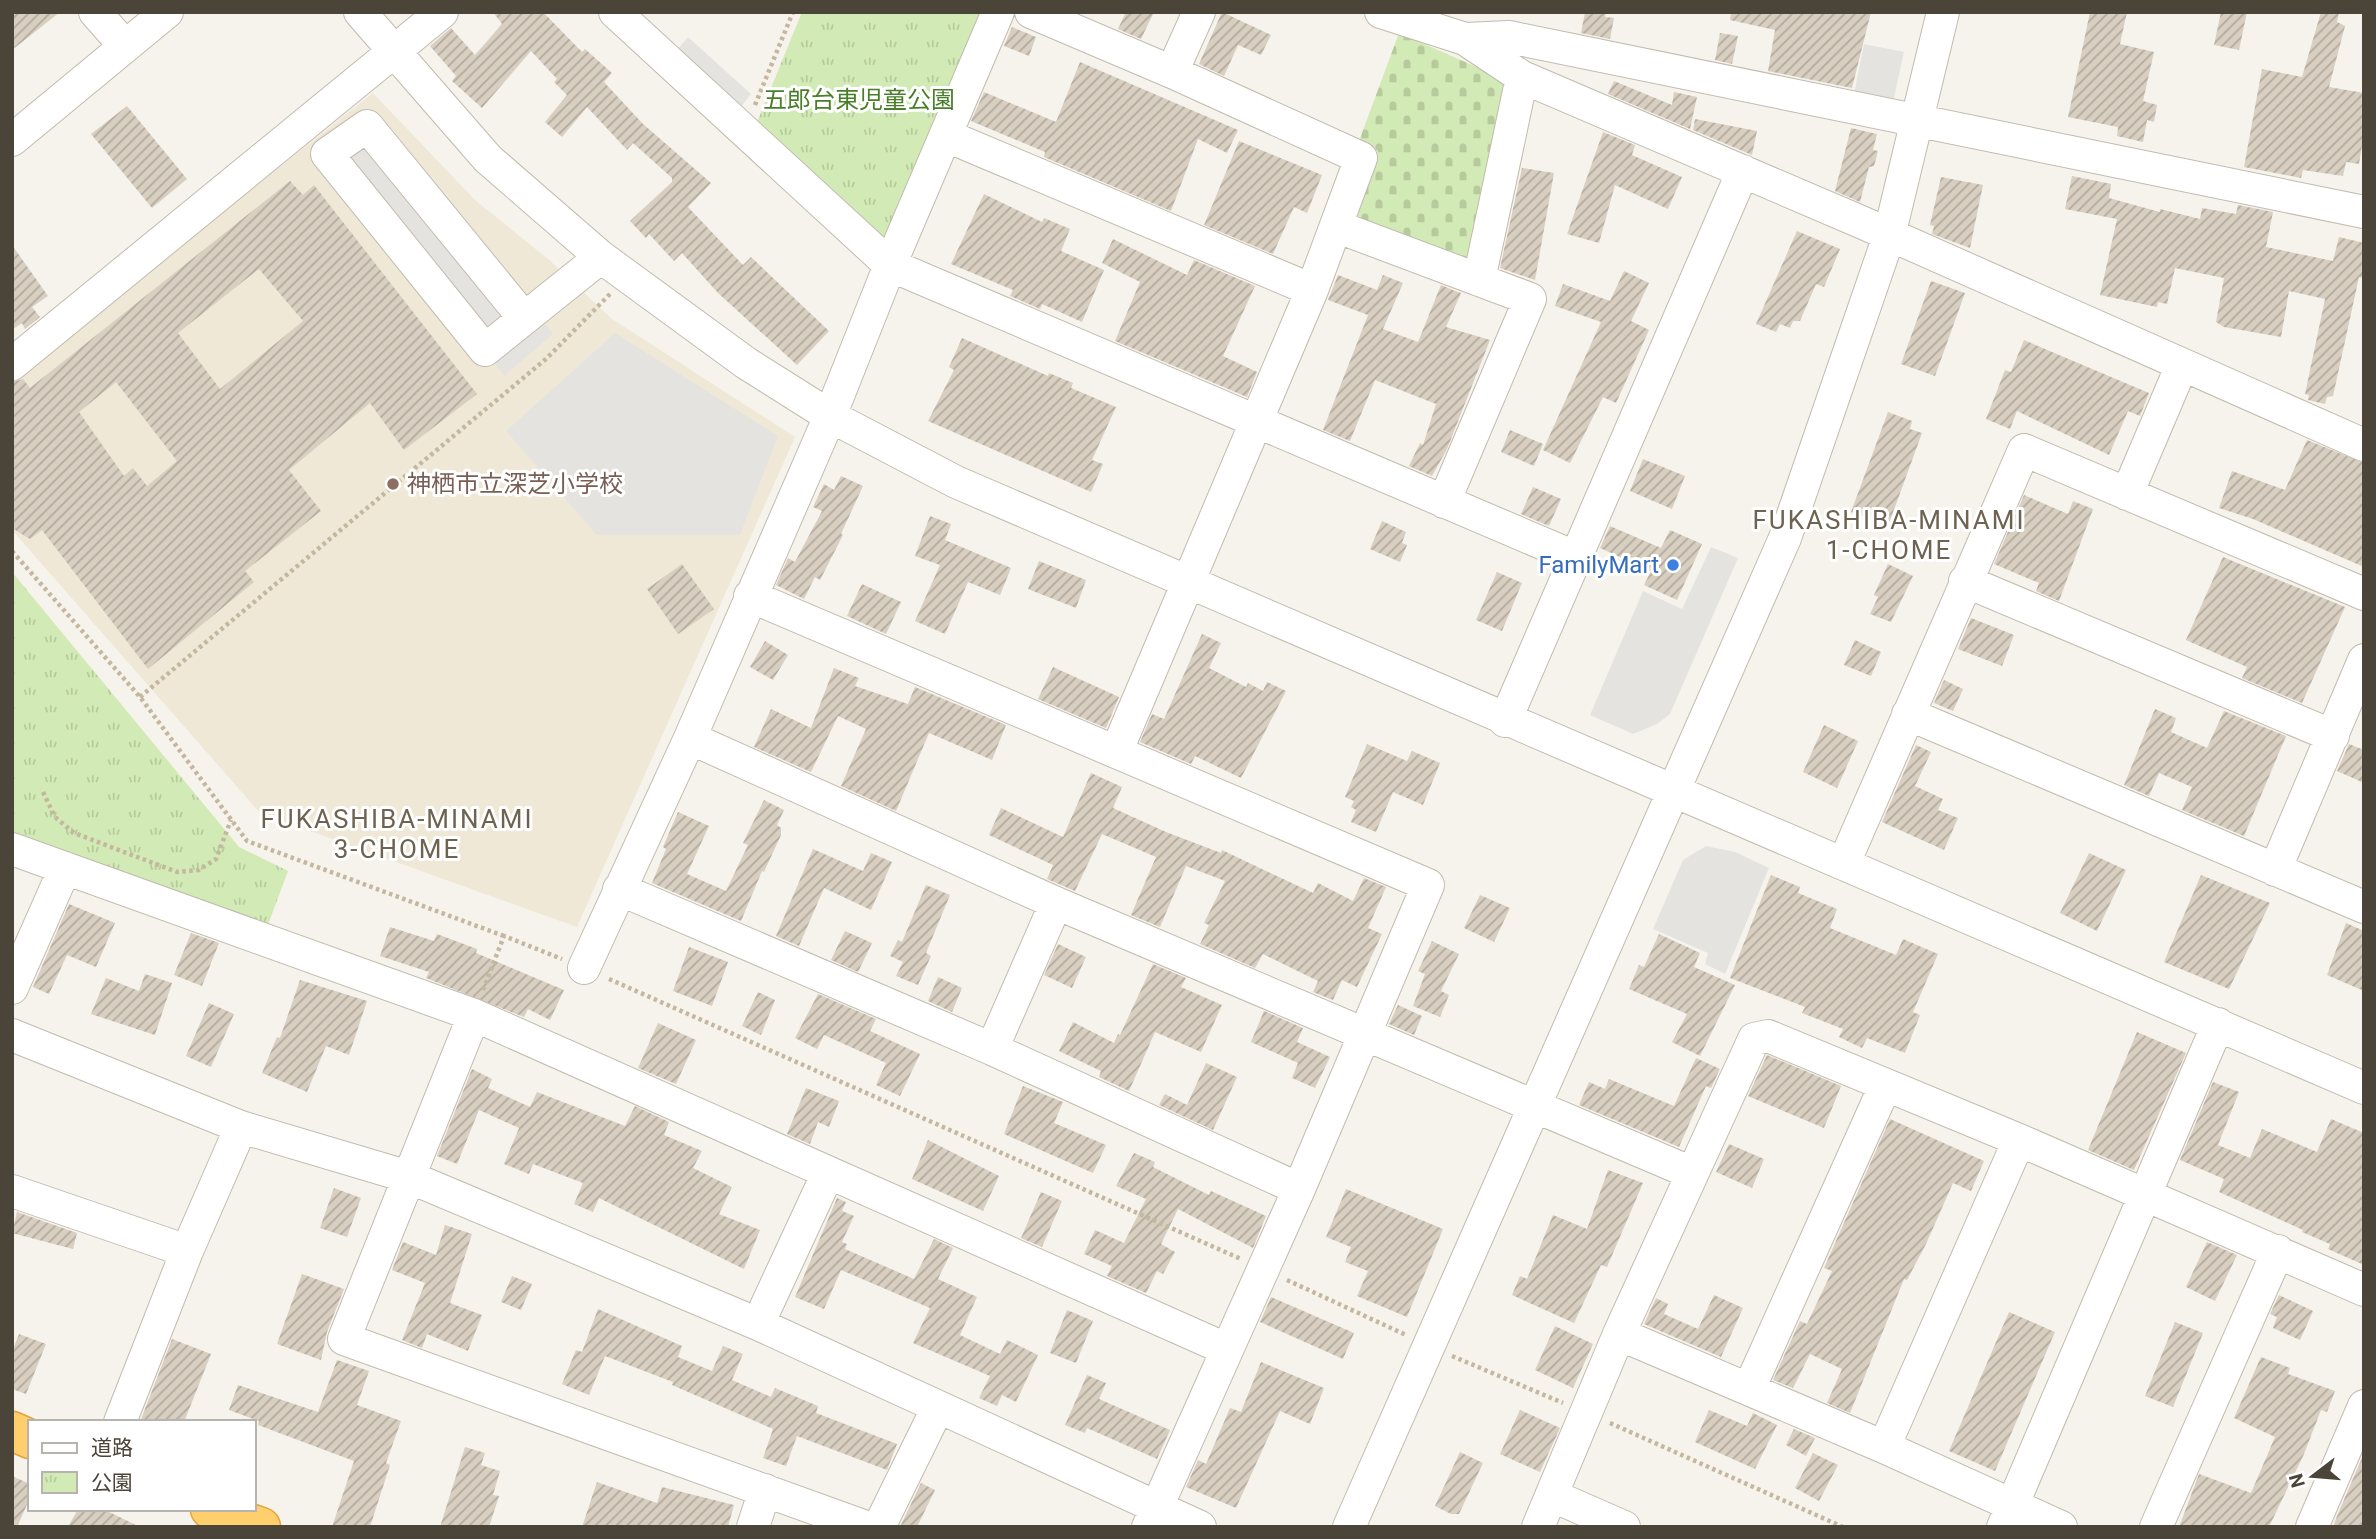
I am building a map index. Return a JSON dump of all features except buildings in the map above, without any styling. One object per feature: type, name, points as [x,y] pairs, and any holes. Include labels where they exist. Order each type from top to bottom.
[{"type":"highway","points":[[216,1511],[261,1527]]},
{"type":"street","points":[[95,12],[124,45]]},
{"type":"street","points":[[12,140],[167,12]]},
{"type":"street","points":[[360,12],[488,159],[601,257],[746,363],[830,416],[956,482],[1505,721],[1674,789],[2364,1088]]},
{"type":"street","points":[[12,364],[442,12]]},
{"type":"street","points":[[615,12],[890,265],[1577,558]]},
{"type":"street","points":[[584,968],[690,737],[830,416],[890,265],[998,12]]},
{"type":"street","points":[[1031,12],[1172,72],[1361,159],[1338,227],[1312,290],[1117,750]]},
{"type":"street","points":[[1172,72],[1199,12]]},
{"type":"street","points":[[1381,12],[1465,39],[1522,77],[1743,171],[2364,445]]},
{"type":"street","points":[[1349,1527],[1785,538],[1889,236],[1943,12]]},
{"type":"street","points":[[1465,39],[1508,37],[2364,212]]},
{"type":"street","points":[[1479,280],[1522,77]]},
{"type":"street","points":[[524,318],[368,125],[327,154],[485,350],[601,257]]},
{"type":"street","points":[[947,135],[1312,290]]},
{"type":"street","points":[[1505,721],[1743,171]]},
{"type":"street","points":[[1338,227],[1530,299],[1444,502]]},
{"type":"street","points":[[2127,494],[2182,365]]},
{"type":"street","points":[[1844,863],[2024,450],[2364,594]]},
{"type":"street","points":[[1965,581],[2333,736]]},
{"type":"street","points":[[750,596],[1117,750],[1428,885],[1299,1189],[1153,1517]]},
{"type":"street","points":[[2275,870],[2364,660]]},
{"type":"street","points":[[1908,714],[2364,907]]},
{"type":"street","points":[[690,737],[1056,903],[1692,1173]]},
{"type":"street","points":[[12,849],[474,1015],[1226,1349]]},
{"type":"street","points":[[12,988],[65,868]]},
{"type":"street","points":[[619,889],[992,1049],[1299,1189]]},
{"type":"street","points":[[992,1049],[1056,903]]},
{"type":"street","points":[[474,1015],[344,1339],[866,1527]]},
{"type":"street","points":[[2008,1516],[2218,1024]]},
{"type":"street","points":[[12,1035],[241,1127],[409,1177],[758,1324],[937,1409],[1153,1517],[1200,1527]]},
{"type":"street","points":[[1538,1527],[1619,1334],[1754,1039],[1768,1036],[2019,1140],[2364,1290]]},
{"type":"street","points":[[1749,1389],[1885,1086]]},
{"type":"street","points":[[121,1420],[187,1251],[241,1127]]},
{"type":"street","points":[[1884,1447],[2019,1140]]},
{"type":"street","points":[[758,1324],[828,1173]]},
{"type":"street","points":[[12,1191],[187,1251]]},
{"type":"street","points":[[2156,1527],[2278,1251]]},
{"type":"street","points":[[1619,1334],[1884,1447],[2008,1516],[2061,1527]]},
{"type":"street","points":[[2312,1527],[2364,1406]]},
{"type":"street","points":[[879,1527],[937,1409]]},
{"type":"street","points":[[753,1527],[765,1490]]},
{"type":"street","points":[[1553,1496],[1624,1527]]},
{"type":"path","points":[[744,131],[793,12]]},
{"type":"path","points":[[140,697],[547,359],[628,276]]},
{"type":"path","points":[[12,551],[140,697],[247,841],[584,968],[1263,1269],[1429,1346],[1843,1527]]},
{"type":"path","points":[[43,792],[55,817],[74,833],[177,872],[199,870],[216,859],[231,819]]},
{"type":"path","points":[[474,1015],[504,936]]},
{"type":"shaded area","points":[[688,37],[751,94],[740,108],[677,50]]},
{"type":"shaded area","points":[[1864,44],[1904,52],[1893,102],[1854,94]]},
{"type":"shaded area","name":"神栖市立深芝小学校","points":[[373,93],[475,200],[548,259],[612,319],[795,437],[577,927],[260,813],[12,530],[12,379]]},
{"type":"shaded area","points":[[362,113],[382,121],[553,334],[504,376],[492,359],[484,366],[311,153]]},
{"type":"shaded area","points":[[615,333],[778,436],[740,535],[597,535],[506,431]]},
{"type":"shaded area","points":[[1711,547],[1738,558],[1670,714],[1657,724],[1633,734],[1590,715],[1643,591],[1682,609]]},
{"type":"shaded area","points":[[1706,846],[1735,852],[1769,868],[1725,974],[1705,964],[1708,953],[1653,929],[1683,860]]},
{"type":"green space","name":"五郎台東児童公園","points":[[802,12],[986,12],[894,235],[883,240],[757,122]]},
{"type":"green space","points":[[1399,33],[1504,79],[1507,87],[1475,259],[1466,262],[1355,222],[1350,211],[1378,151],[1359,141]]},
{"type":"green space","points":[[12,572],[239,847],[288,871],[266,930],[12,839]]},
{"type":"place","name":"神栖市立深芝小学校","points":[[393,484]]},
{"type":"place","name":"FamilyMart","points":[[1673,565]]},
{"type":"district","name":"FUKASHIBA-MINAMI 1-CHOME","points":[[1889,535]]},
{"type":"district","name":"FUKASHIBA-MINAMI 3-CHOME","points":[[397,834]]}]
